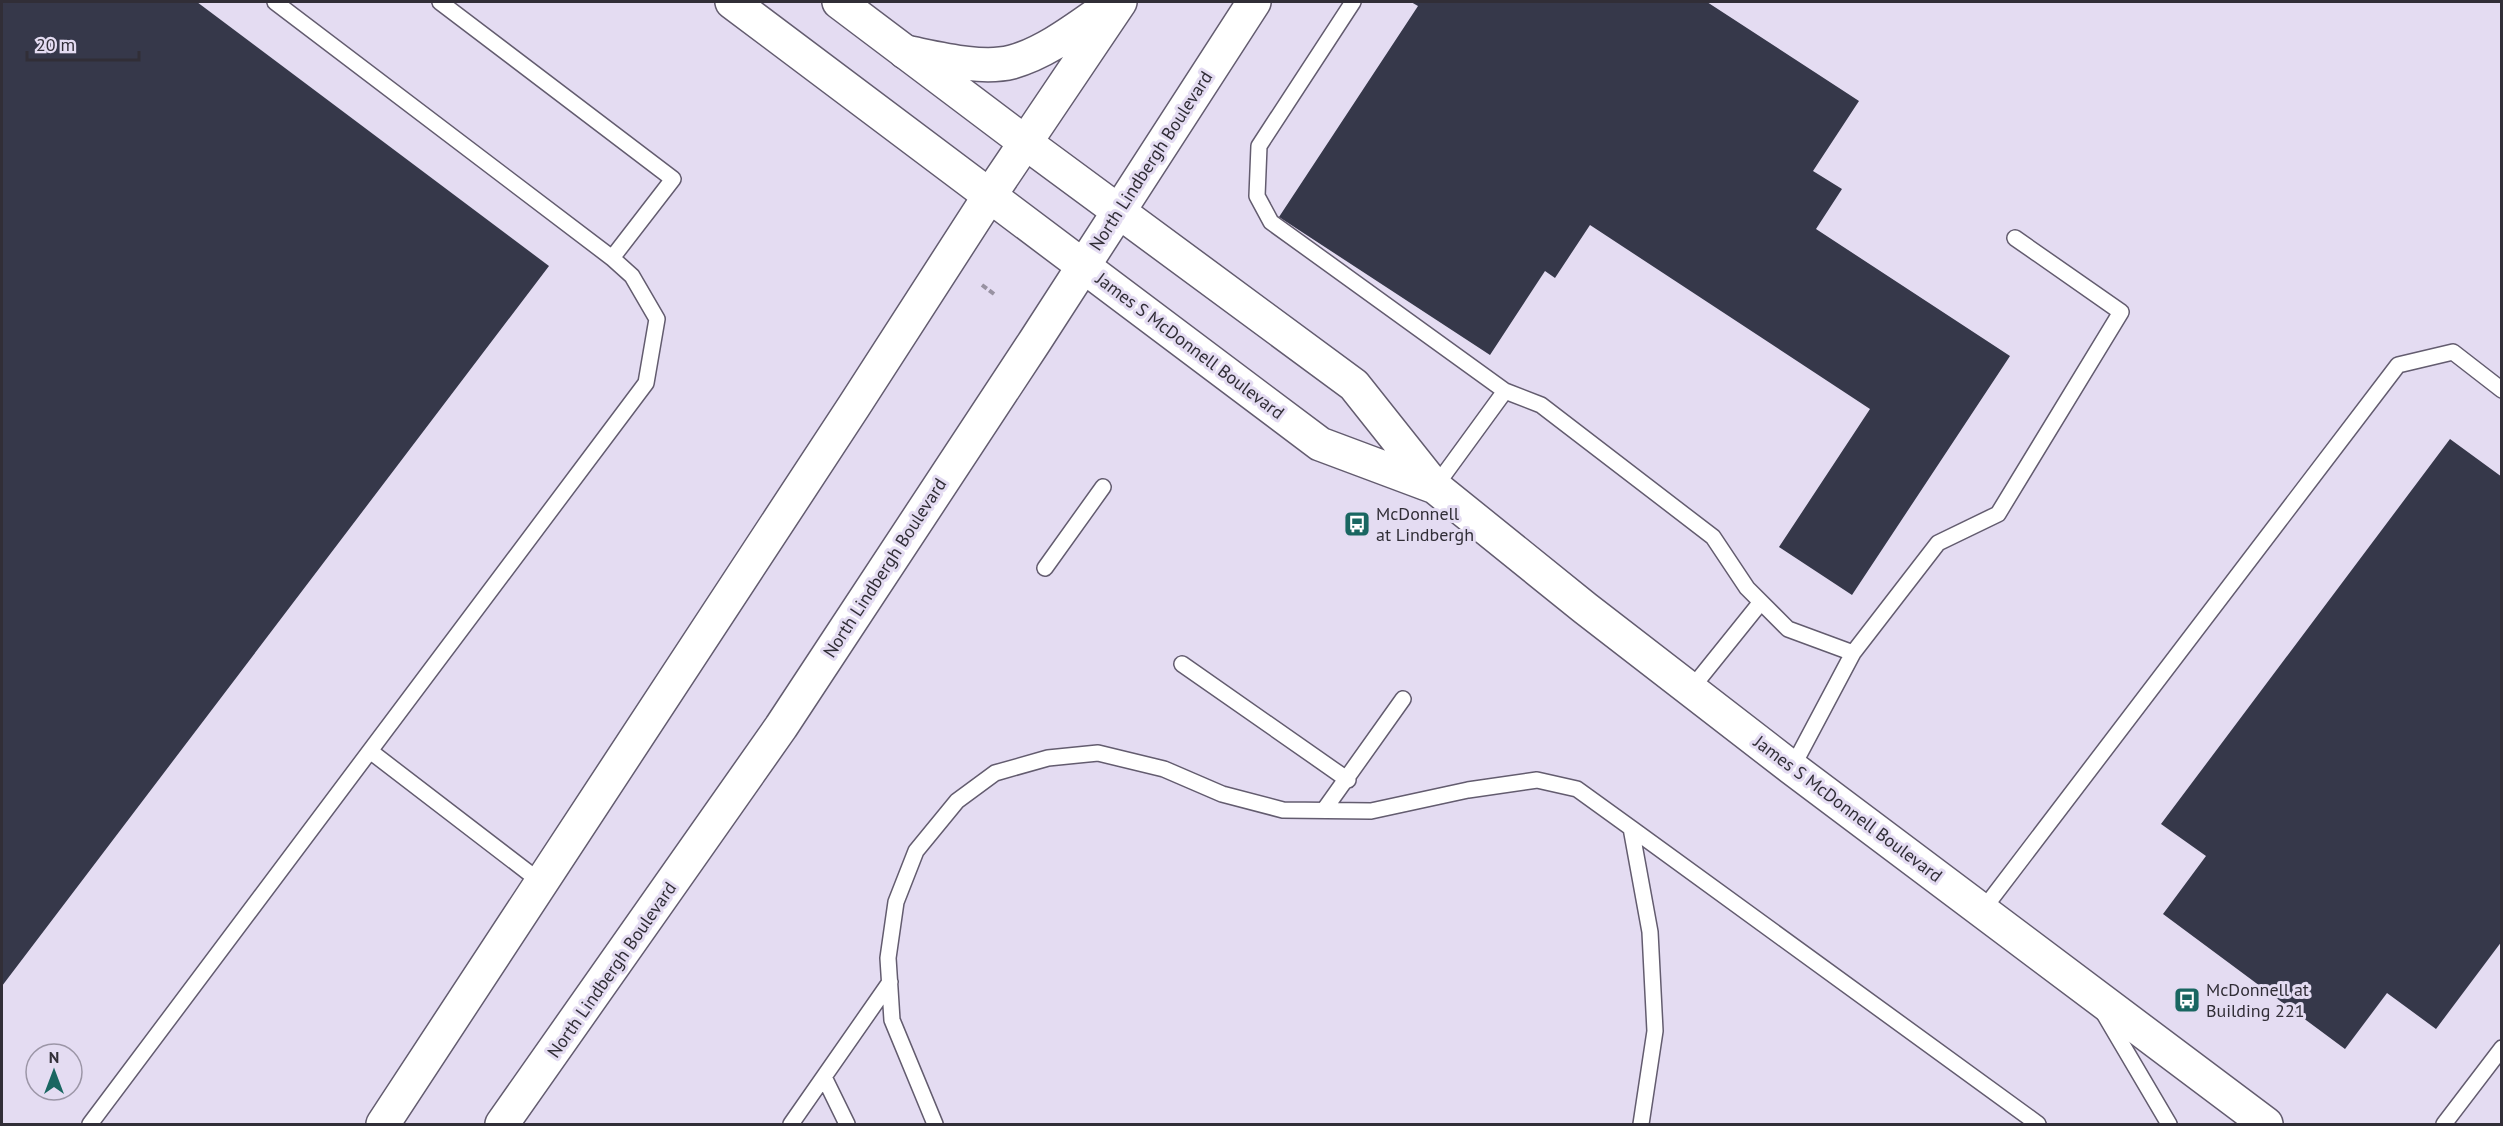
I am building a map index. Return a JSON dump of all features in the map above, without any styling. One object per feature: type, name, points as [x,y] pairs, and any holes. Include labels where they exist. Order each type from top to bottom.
[{"type":"main road","name":"James S McDonnell Boulevard","points":[[732,2],[1320,444],[1435,487]]},
{"type":"main road","name":"James S McDonnell Boulevard","points":[[839,2],[1354,385],[1435,487],[1585,608],[1792,768],[2266,1125]]},
{"type":"main road","points":[[905,52],[970,63],[1011,62],[1049,46],[1118,2]]},
{"type":"main road","points":[[383,1125],[1118,2]]},
{"type":"main road","name":"North Lindbergh Boulevard","points":[[502,1125],[781,726],[1254,2]]},
{"type":"lane","points":[[90,1125],[645,383],[657,319],[632,276],[612,258],[275,2]]},
{"type":"lane","points":[[440,2],[673,179],[612,258]]},
{"type":"lane","points":[[1353,2],[1259,146],[1257,195],[1271,222],[1505,391],[1541,405],[1713,537],[1747,588],[1788,629],[1853,652]]},
{"type":"lane","points":[[1792,768],[1853,652],[1938,543],[1998,514],[2121,312],[2015,238]]},
{"type":"lane","points":[[1982,910],[2398,365],[2453,352],[2502,390]]},
{"type":"lane","points":[[1435,487],[1505,391]]},
{"type":"lane","points":[[1045,568],[1103,487]]},
{"type":"lane","points":[[1691,689],[1761,602]]},
{"type":"lane","points":[[1182,664],[1348,780]]},
{"type":"lane","points":[[1324,810],[1348,780],[1404,699]]},
{"type":"lane","points":[[370,751],[542,883]]},
{"type":"lane","points":[[935,1125],[892,1020],[888,958],[896,902],[916,851],[957,801],[994,772],[1048,758],[1098,753],[1164,769],[1222,794],[1283,810],[1371,811],[1468,790],[1537,780],[1577,789],[2038,1125]]},
{"type":"lane","points":[[1631,828],[1650,932],[1655,1031],[1641,1125]]},
{"type":"lane","points":[[791,1125],[890,982]]},
{"type":"lane","points":[[2092,994],[2169,1125]]},
{"type":"lane","points":[[2449,1122],[2502,1048]]},
{"type":"lane","points":[[824,1077],[847,1125]]},
{"type":"path","points":[[982,285],[994,294]]},
{"type":"building","points":[[2,2],[197,2],[549,266],[2,986]]},
{"type":"building","points":[[1411,2],[1707,2],[1859,101],[1813,171],[1842,189],[1816,229],[2010,356],[1852,595],[1779,547],[1870,409],[1590,225],[1555,278],[1545,271],[1490,355],[1279,217],[1418,6]]},
{"type":"building","points":[[2450,439],[2502,477],[2502,941],[2436,1029],[2387,993],[2345,1049],[2163,914],[2206,856],[2161,824]]},
{"type":"place","name":"McDonnell at Lindbergh","points":[[1357,524]]},
{"type":"place","name":"McDonnell at Building 221","points":[[2187,1000]]}]
